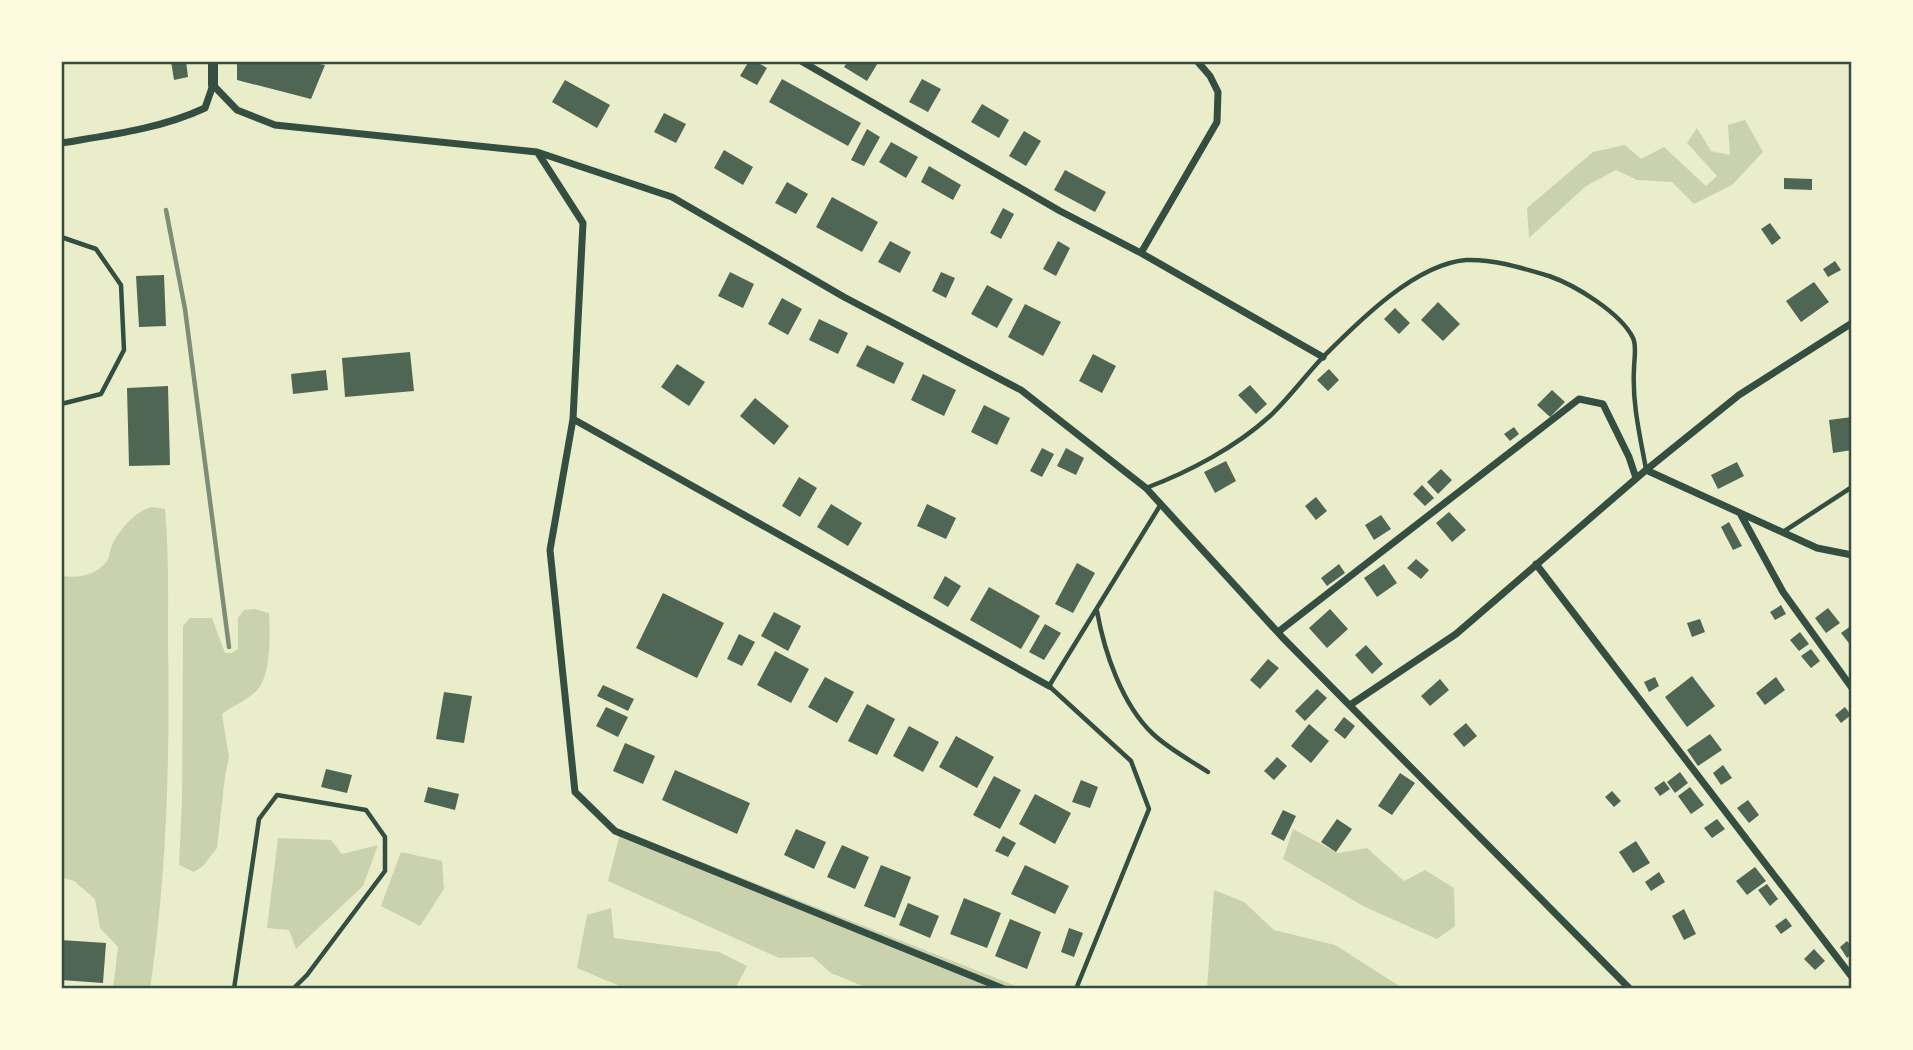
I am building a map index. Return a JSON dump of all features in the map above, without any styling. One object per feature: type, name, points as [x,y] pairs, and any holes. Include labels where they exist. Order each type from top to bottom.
[{"type":"street","points":[[61,143],[138,130],[186,117],[205,108],[213,85],[213,61]]},
{"type":"street","points":[[801,61],[1060,211],[1141,253],[1323,357]]},
{"type":"street","points":[[1141,253],[1217,121],[1218,92],[1210,76],[1197,61]]},
{"type":"street","points":[[213,85],[237,110],[275,125],[537,152],[672,197],[845,297],[1021,390],[1146,488],[1278,632],[1630,989]]},
{"type":"street","points":[[537,152],[583,223],[573,419],[550,550],[575,792],[615,831],[1004,989]]},
{"type":"street","points":[[1350,705],[1456,634],[1636,478],[1738,395],[1852,323]]},
{"type":"street","points":[[1278,632],[1579,399],[1603,404],[1629,457],[1636,478]]},
{"type":"street","points":[[573,419],[1049,686]]},
{"type":"street","points":[[1646,470],[1817,548],[1852,555]]},
{"type":"street","points":[[1740,514],[1783,592],[1852,688]]},
{"type":"street","points":[[1536,564],[1852,977]]},
{"type":"lane","points":[[61,237],[96,249],[121,285],[124,350],[101,394],[61,404]]},
{"type":"lane","points":[[1146,488],[1175,477],[1241,439],[1270,416],[1323,357],[1390,294],[1445,264],[1480,260],[1519,267],[1561,280],[1621,320],[1635,340],[1633,390],[1646,470]]},
{"type":"lane","points":[[1782,532],[1852,486]]},
{"type":"lane","points":[[1076,989],[1149,809],[1131,761],[1049,686],[1161,505]]},
{"type":"lane","points":[[1097,610],[1103,646],[1130,703],[1153,734],[1208,772]]},
{"type":"lane","points":[[234,989],[259,819],[277,794],[366,810],[385,837],[385,871],[307,975],[293,989]]},
{"type":"green space","points":[[1745,120],[1763,152],[1732,185],[1694,204],[1672,182],[1637,180],[1616,170],[1586,186],[1529,238],[1527,208],[1593,152],[1625,145],[1641,159],[1664,147],[1706,186],[1717,176],[1687,143],[1697,128],[1711,151],[1730,155],[1728,125]]},
{"type":"green space","points":[[152,507],[165,509],[168,559],[168,772],[164,859],[150,989],[113,989],[118,947],[100,928],[95,899],[74,881],[61,877],[61,576],[74,577],[98,570],[107,561],[112,545],[124,527],[140,512]]},
{"type":"green space","points":[[255,609],[269,613],[267,667],[260,686],[254,693],[222,714],[229,757],[217,848],[203,866],[194,872],[179,865],[183,626],[190,618],[212,618],[225,653],[232,653],[238,649],[238,618],[244,610]]},
{"type":"green space","points":[[1293,829],[1338,853],[1367,848],[1404,881],[1425,870],[1454,888],[1455,926],[1437,939],[1365,907],[1283,859]]},
{"type":"green space","points":[[621,830],[1019,989],[870,989],[831,973],[813,957],[779,958],[608,881]]},
{"type":"green space","points":[[278,838],[331,840],[342,854],[378,845],[363,886],[296,949],[289,930],[267,928]]},
{"type":"green space","points":[[401,852],[442,861],[444,889],[420,926],[381,906]]},
{"type":"green space","points":[[1214,890],[1244,902],[1274,930],[1335,945],[1404,989],[1207,989]]},
{"type":"green space","points":[[611,908],[614,938],[719,952],[747,966],[735,989],[627,989],[577,968],[587,915]]},
{"type":"building","points":[[171,61],[186,61],[188,77],[174,80]]},
{"type":"building","points":[[237,61],[304,61],[325,65],[311,99],[237,80]]},
{"type":"building","points":[[749,61],[755,61],[767,68],[757,85],[740,76]]},
{"type":"building","points":[[848,61],[879,61],[867,81],[844,67]]},
{"type":"building","points":[[782,79],[861,123],[848,146],[769,102]]},
{"type":"building","points":[[922,79],[941,89],[928,112],[909,102]]},
{"type":"building","points":[[565,80],[610,105],[597,128],[552,102]]},
{"type":"building","points":[[982,104],[1009,120],[999,138],[971,122]]},
{"type":"building","points":[[664,113],[686,124],[676,143],[654,132]]},
{"type":"building","points":[[867,129],[880,137],[864,166],[851,160]]},
{"type":"building","points":[[1024,131],[1041,141],[1026,166],[1009,156]]},
{"type":"building","points":[[891,142],[918,157],[906,178],[879,162]]},
{"type":"building","points":[[724,150],[753,167],[743,185],[714,168]]},
{"type":"building","points":[[929,166],[961,185],[953,200],[921,182]]},
{"type":"building","points":[[1065,170],[1106,192],[1095,212],[1054,190]]},
{"type":"building","points":[[1784,178],[1812,179],[1812,190],[1784,189]]},
{"type":"building","points":[[787,182],[808,194],[796,214],[775,203]]},
{"type":"building","points":[[832,197],[878,222],[862,252],[816,227]]},
{"type":"building","points":[[1003,208],[1014,214],[1001,239],[990,233]]},
{"type":"building","points":[[1770,223],[1781,238],[1772,245],[1761,229]]},
{"type":"building","points":[[890,241],[911,252],[900,273],[878,262]]},
{"type":"building","points":[[1058,241],[1070,248],[1056,276],[1043,269]]},
{"type":"building","points":[[1835,261],[1841,270],[1828,277],[1823,269]]},
{"type":"building","points":[[730,272],[754,284],[743,308],[718,296]]},
{"type":"building","points":[[941,272],[955,278],[946,298],[932,291]]},
{"type":"building","points":[[164,275],[166,326],[139,327],[136,276]]},
{"type":"building","points":[[1814,282],[1829,302],[1801,322],[1786,301]]},
{"type":"building","points":[[987,285],[1013,299],[997,328],[971,314]]},
{"type":"building","points":[[782,298],[802,309],[788,335],[768,324]]},
{"type":"building","points":[[1438,302],[1460,324],[1443,341],[1421,320]]},
{"type":"building","points":[[1025,304],[1061,322],[1043,356],[1008,337]]},
{"type":"building","points":[[1395,308],[1410,323],[1399,334],[1384,319]]},
{"type":"building","points":[[819,319],[848,333],[838,354],[809,340]]},
{"type":"building","points":[[867,345],[904,363],[894,384],[856,366]]},
{"type":"building","points":[[410,352],[414,391],[345,397],[342,358]]},
{"type":"building","points":[[1093,354],[1116,366],[1102,393],[1079,381]]},
{"type":"building","points":[[677,364],[705,382],[689,406],[661,387]]},
{"type":"building","points":[[1329,369],[1339,380],[1328,391],[1317,380]]},
{"type":"building","points":[[326,370],[328,390],[293,394],[291,374]]},
{"type":"building","points":[[923,374],[956,390],[944,416],[911,400]]},
{"type":"building","points":[[1250,385],[1267,404],[1256,414],[1238,395]]},
{"type":"building","points":[[168,386],[170,465],[129,466],[127,388]]},
{"type":"building","points":[[1552,390],[1565,402],[1550,417],[1537,405]]},
{"type":"building","points":[[755,398],[789,426],[774,445],[740,416]]},
{"type":"building","points":[[984,405],[1010,418],[997,445],[971,432]]},
{"type":"building","points":[[1852,417],[1852,450],[1833,453],[1829,420]]},
{"type":"building","points":[[1514,427],[1519,434],[1510,441],[1504,434]]},
{"type":"building","points":[[1042,448],[1054,454],[1042,477],[1030,471]]},
{"type":"building","points":[[1066,448],[1084,458],[1076,475],[1057,466]]},
{"type":"building","points":[[1226,461],[1236,481],[1215,493],[1204,472]]},
{"type":"building","points":[[1737,462],[1744,476],[1718,489],[1711,475]]},
{"type":"building","points":[[1441,469],[1452,480],[1438,494],[1427,482]]},
{"type":"building","points":[[799,477],[817,488],[800,517],[782,506]]},
{"type":"building","points":[[1422,485],[1434,498],[1425,506],[1413,494]]},
{"type":"building","points":[[1316,497],[1327,511],[1316,520],[1305,506]]},
{"type":"building","points":[[831,504],[862,523],[848,546],[817,527]]},
{"type":"building","points":[[927,504],[956,518],[946,539],[917,526]]},
{"type":"building","points":[[1449,512],[1466,530],[1452,542],[1436,523]]},
{"type":"building","points":[[1381,515],[1391,529],[1374,540],[1365,525]]},
{"type":"building","points":[[1729,522],[1742,546],[1733,550],[1721,527]]},
{"type":"building","points":[[1416,559],[1429,570],[1421,579],[1407,568]]},
{"type":"building","points":[[1077,563],[1095,573],[1073,613],[1055,604]]},
{"type":"building","points":[[1339,564],[1345,573],[1327,586],[1321,578]]},
{"type":"building","points":[[1384,564],[1397,583],[1377,597],[1364,578]]},
{"type":"building","points":[[945,576],[961,586],[948,607],[933,598]]},
{"type":"building","points":[[989,587],[1040,616],[1021,649],[970,620]]},
{"type":"building","points":[[663,593],[724,623],[697,678],[636,648]]},
{"type":"building","points":[[1781,605],[1786,614],[1775,620],[1770,612]]},
{"type":"building","points":[[1828,608],[1840,623],[1826,633],[1815,618]]},
{"type":"building","points":[[1330,609],[1348,629],[1327,648],[1309,628]]},
{"type":"building","points":[[774,612],[801,626],[788,651],[761,636]]},
{"type":"building","points":[[1700,619],[1705,632],[1692,637],[1687,623]]},
{"type":"building","points":[[1045,624],[1061,633],[1044,660],[1029,652]]},
{"type":"building","points":[[1852,625],[1852,647],[1841,633]]},
{"type":"building","points":[[1800,632],[1809,644],[1799,651],[1790,640]]},
{"type":"building","points":[[739,634],[755,642],[742,666],[727,659]]},
{"type":"building","points":[[1366,645],[1383,664],[1372,674],[1355,655]]},
{"type":"building","points":[[1811,649],[1820,661],[1811,668],[1801,656]]},
{"type":"building","points":[[775,651],[809,669],[791,703],[757,685]]},
{"type":"building","points":[[1268,659],[1279,668],[1260,689],[1250,680]]},
{"type":"building","points":[[1692,676],[1715,706],[1687,727],[1665,697]]},
{"type":"building","points":[[825,677],[854,692],[837,723],[808,707]]},
{"type":"building","points":[[1655,677],[1659,686],[1649,692],[1644,682]]},
{"type":"building","points":[[1776,677],[1785,690],[1765,705],[1756,693]]},
{"type":"building","points":[[1440,679],[1449,690],[1430,706],[1421,696]]},
{"type":"building","points":[[603,685],[634,699],[628,711],[597,696]]},
{"type":"building","points":[[1317,689],[1327,698],[1305,721],[1295,711]]},
{"type":"building","points":[[444,692],[472,696],[464,743],[436,739]]},
{"type":"building","points":[[867,704],[895,719],[877,755],[848,741]]},
{"type":"building","points":[[606,707],[628,717],[618,737],[596,726]]},
{"type":"building","points":[[1845,707],[1851,715],[1841,723],[1835,715]]},
{"type":"building","points":[[1344,717],[1355,726],[1345,739],[1334,730]]},
{"type":"building","points":[[1466,723],[1477,736],[1464,747],[1453,734]]},
{"type":"building","points":[[1309,724],[1329,741],[1311,763],[1291,746]]},
{"type":"building","points":[[909,726],[939,742],[923,772],[893,756]]},
{"type":"building","points":[[1710,734],[1722,750],[1698,766],[1687,750]]},
{"type":"building","points":[[956,736],[994,757],[977,788],[939,767]]},
{"type":"building","points":[[625,743],[655,756],[643,784],[613,771]]},
{"type":"building","points":[[1277,757],[1287,766],[1274,780],[1264,771]]},
{"type":"building","points":[[1723,765],[1732,778],[1721,785],[1713,773]]},
{"type":"building","points":[[326,769],[352,775],[347,793],[321,787]]},
{"type":"building","points":[[675,770],[750,803],[737,834],[662,800]]},
{"type":"building","points":[[1680,772],[1688,783],[1675,793],[1667,782]]},
{"type":"building","points":[[1400,773],[1415,783],[1392,815],[1378,806]]},
{"type":"building","points":[[994,776],[1021,790],[1000,829],[973,815]]},
{"type":"building","points":[[1081,780],[1098,787],[1090,808],[1072,802]]},
{"type":"building","points":[[1664,781],[1670,789],[1660,796],[1654,788]]},
{"type":"building","points":[[428,787],[459,794],[455,810],[424,802]]},
{"type":"building","points":[[1690,787],[1704,805],[1691,814],[1678,796]]},
{"type":"building","points":[[1612,791],[1621,801],[1614,807],[1605,797]]},
{"type":"building","points":[[1035,794],[1071,813],[1055,844],[1019,824]]},
{"type":"building","points":[[1748,800],[1759,815],[1749,823],[1737,808]]},
{"type":"building","points":[[1283,810],[1296,816],[1284,841],[1271,834]]},
{"type":"building","points":[[1337,819],[1352,829],[1336,852],[1321,842]]},
{"type":"building","points":[[1717,819],[1725,829],[1712,838],[1704,828]]},
{"type":"building","points":[[796,829],[826,842],[814,869],[784,855]]},
{"type":"building","points":[[1003,836],[1016,843],[1008,857],[995,851]]},
{"type":"building","points":[[1636,841],[1650,863],[1633,873],[1619,852]]},
{"type":"building","points":[[842,845],[869,857],[855,889],[827,877]]},
{"type":"building","points":[[881,865],[911,877],[895,918],[864,906]]},
{"type":"building","points":[[1025,865],[1069,886],[1055,914],[1011,894]]},
{"type":"building","points":[[1755,867],[1766,881],[1747,895],[1736,881]]},
{"type":"building","points":[[1659,872],[1665,882],[1651,891],[1645,882]]},
{"type":"building","points":[[1767,884],[1778,899],[1770,906],[1758,890]]},
{"type":"building","points":[[964,898],[1001,913],[987,948],[950,934]]},
{"type":"building","points":[[908,903],[939,916],[930,938],[899,925]]},
{"type":"building","points":[[1684,909],[1696,934],[1684,940],[1672,916]]},
{"type":"building","points":[[1786,918],[1792,926],[1781,934],[1775,926]]},
{"type":"building","points":[[1010,919],[1041,932],[1027,969],[995,956]]},
{"type":"building","points":[[1069,928],[1083,933],[1074,957],[1061,952]]},
{"type":"building","points":[[61,940],[106,943],[103,983],[61,980]]},
{"type":"building","points":[[1847,941],[1852,947],[1852,954],[1847,958],[1840,947]]},
{"type":"building","points":[[1814,949],[1825,961],[1815,970],[1804,959]]},
{"type":"railway","points":[[166,210],[185,309],[229,647]]}]
